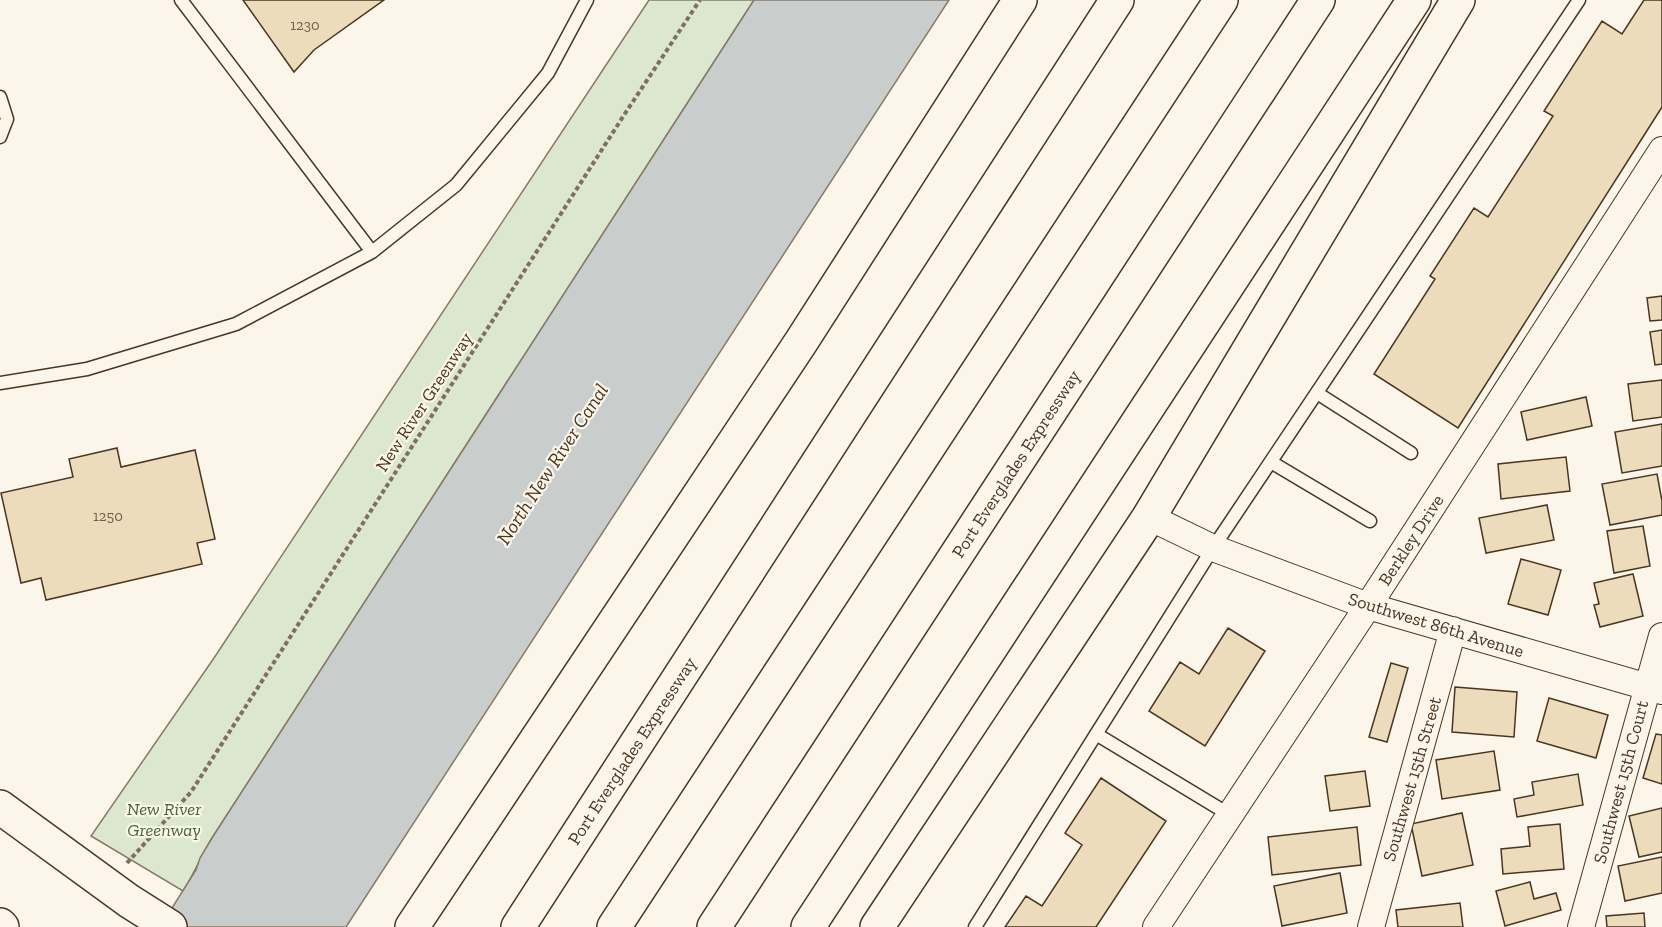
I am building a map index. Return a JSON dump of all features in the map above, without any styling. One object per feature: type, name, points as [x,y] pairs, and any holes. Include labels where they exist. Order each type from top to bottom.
[{"type":"main road","points":[[421,921],[801,342],[1020,0]]},
{"type":"main road","name":"Port Everglades Expressway","points":[[519,925],[1117,0]]},
{"type":"main road","points":[[614,927],[1221,0]]},
{"type":"main road","name":"Port Everglades Expressway","points":[[714,927],[1318,0]]},
{"type":"main road","points":[[808,927],[1414,0]]},
{"type":"main road","points":[[877,927],[1149,517],[1458,0]]},
{"type":"main road","points":[[0,807],[125,886],[170,927]]},
{"type":"street","name":"Berkley Drive","points":[[1156,927],[1368,606],[1662,150]]},
{"type":"street","name":"Southwest 86th Avenue","points":[[1149,517],[1213,548],[1368,606],[1655,689]]},
{"type":"street","name":"Southwest 15th Street","points":[[1371,927],[1453,630]]},
{"type":"street","name":"Southwest 15th Court","points":[[1581,927],[1655,689],[1662,636]]},
{"type":"lane","points":[[182,0],[372,252]]},
{"type":"lane","points":[[0,383],[87,369],[236,324],[372,252],[456,185],[548,73],[587,0]]},
{"type":"lane","points":[[975,927],[1213,548],[1579,0]]},
{"type":"lane","points":[[0,97],[7,119],[0,136]]},
{"type":"lane","points":[[1317,393],[1412,453]]},
{"type":"lane","points":[[1271,462],[1370,521]]},
{"type":"lane","points":[[1096,734],[1230,815]]},
{"type":"path","name":"New River Greenway","points":[[125,886],[191,792],[700,0]]},
{"type":"green space","name":"New River Greenway","points":[[649,0],[754,0],[212,838],[183,891],[91,836],[214,658]]},
{"type":"water","name":"North New River Canal","points":[[754,0],[949,0],[346,927],[160,927],[196,870],[212,838]]},
{"type":"building","points":[[243,0],[384,0],[314,50],[294,72]]},
{"type":"building","points":[[1644,0],[1662,0],[1662,107],[1458,428],[1374,374],[1435,279],[1430,276],[1474,208],[1488,217],[1553,116],[1544,111],[1602,21],[1622,34]]},
{"type":"building","points":[[1662,296],[1662,320],[1650,321],[1647,298]]},
{"type":"building","points":[[1662,330],[1662,364],[1655,365],[1650,332]]},
{"type":"building","points":[[1662,380],[1662,417],[1633,421],[1628,384]]},
{"type":"building","points":[[1586,397],[1592,426],[1527,440],[1521,412]]},
{"type":"building","points":[[1662,424],[1662,466],[1622,473],[1615,432]]},
{"type":"building","points":[[117,448],[121,467],[195,450],[215,539],[197,543],[202,564],[46,600],[41,578],[21,583],[1,493],[73,477],[69,459]]},
{"type":"building","points":[[1566,457],[1570,491],[1501,499],[1498,464]]},
{"type":"building","points":[[1657,474],[1662,515],[1610,525],[1602,484]]},
{"type":"building","points":[[1547,505],[1554,540],[1486,553],[1479,518]]},
{"type":"building","points":[[1643,526],[1650,566],[1614,573],[1607,531]]},
{"type":"building","points":[[1521,559],[1561,570],[1548,615],[1508,604]]},
{"type":"building","points":[[1633,574],[1643,616],[1600,627],[1594,605],[1599,604],[1594,583]]},
{"type":"building","points":[[1228,628],[1265,651],[1205,746],[1149,711],[1180,662],[1199,674]]},
{"type":"building","points":[[1391,663],[1408,668],[1387,742],[1369,737]]},
{"type":"building","points":[[1455,687],[1517,692],[1514,737],[1452,732]]},
{"type":"building","points":[[1549,698],[1608,715],[1596,758],[1537,741]]},
{"type":"building","points":[[1656,734],[1662,735],[1662,784],[1643,778]]},
{"type":"building","points":[[1494,751],[1500,790],[1442,799],[1436,760]]},
{"type":"building","points":[[1365,771],[1370,806],[1330,811],[1325,776]]},
{"type":"building","points":[[1578,774],[1583,805],[1517,817],[1514,799],[1534,795],[1532,782]]},
{"type":"building","points":[[1101,778],[1166,821],[1096,927],[1005,927],[1026,896],[1042,906],[1082,845],[1065,833]]},
{"type":"building","points":[[1662,808],[1662,852],[1639,857],[1629,816]]},
{"type":"building","points":[[1462,813],[1473,865],[1422,876],[1411,824]]},
{"type":"building","points":[[1560,824],[1564,869],[1503,874],[1501,849],[1530,846],[1528,827]]},
{"type":"building","points":[[1357,827],[1361,865],[1272,875],[1268,837]]},
{"type":"building","points":[[1662,857],[1662,893],[1625,901],[1618,866]]},
{"type":"building","points":[[1340,873],[1347,913],[1282,926],[1274,886]]},
{"type":"building","points":[[1530,882],[1534,899],[1556,893],[1561,910],[1505,926],[1496,891]]},
{"type":"building","points":[[1460,903],[1463,927],[1398,927],[1396,910]]},
{"type":"building","points":[[1644,913],[1645,927],[1607,927],[1606,916]]}]
